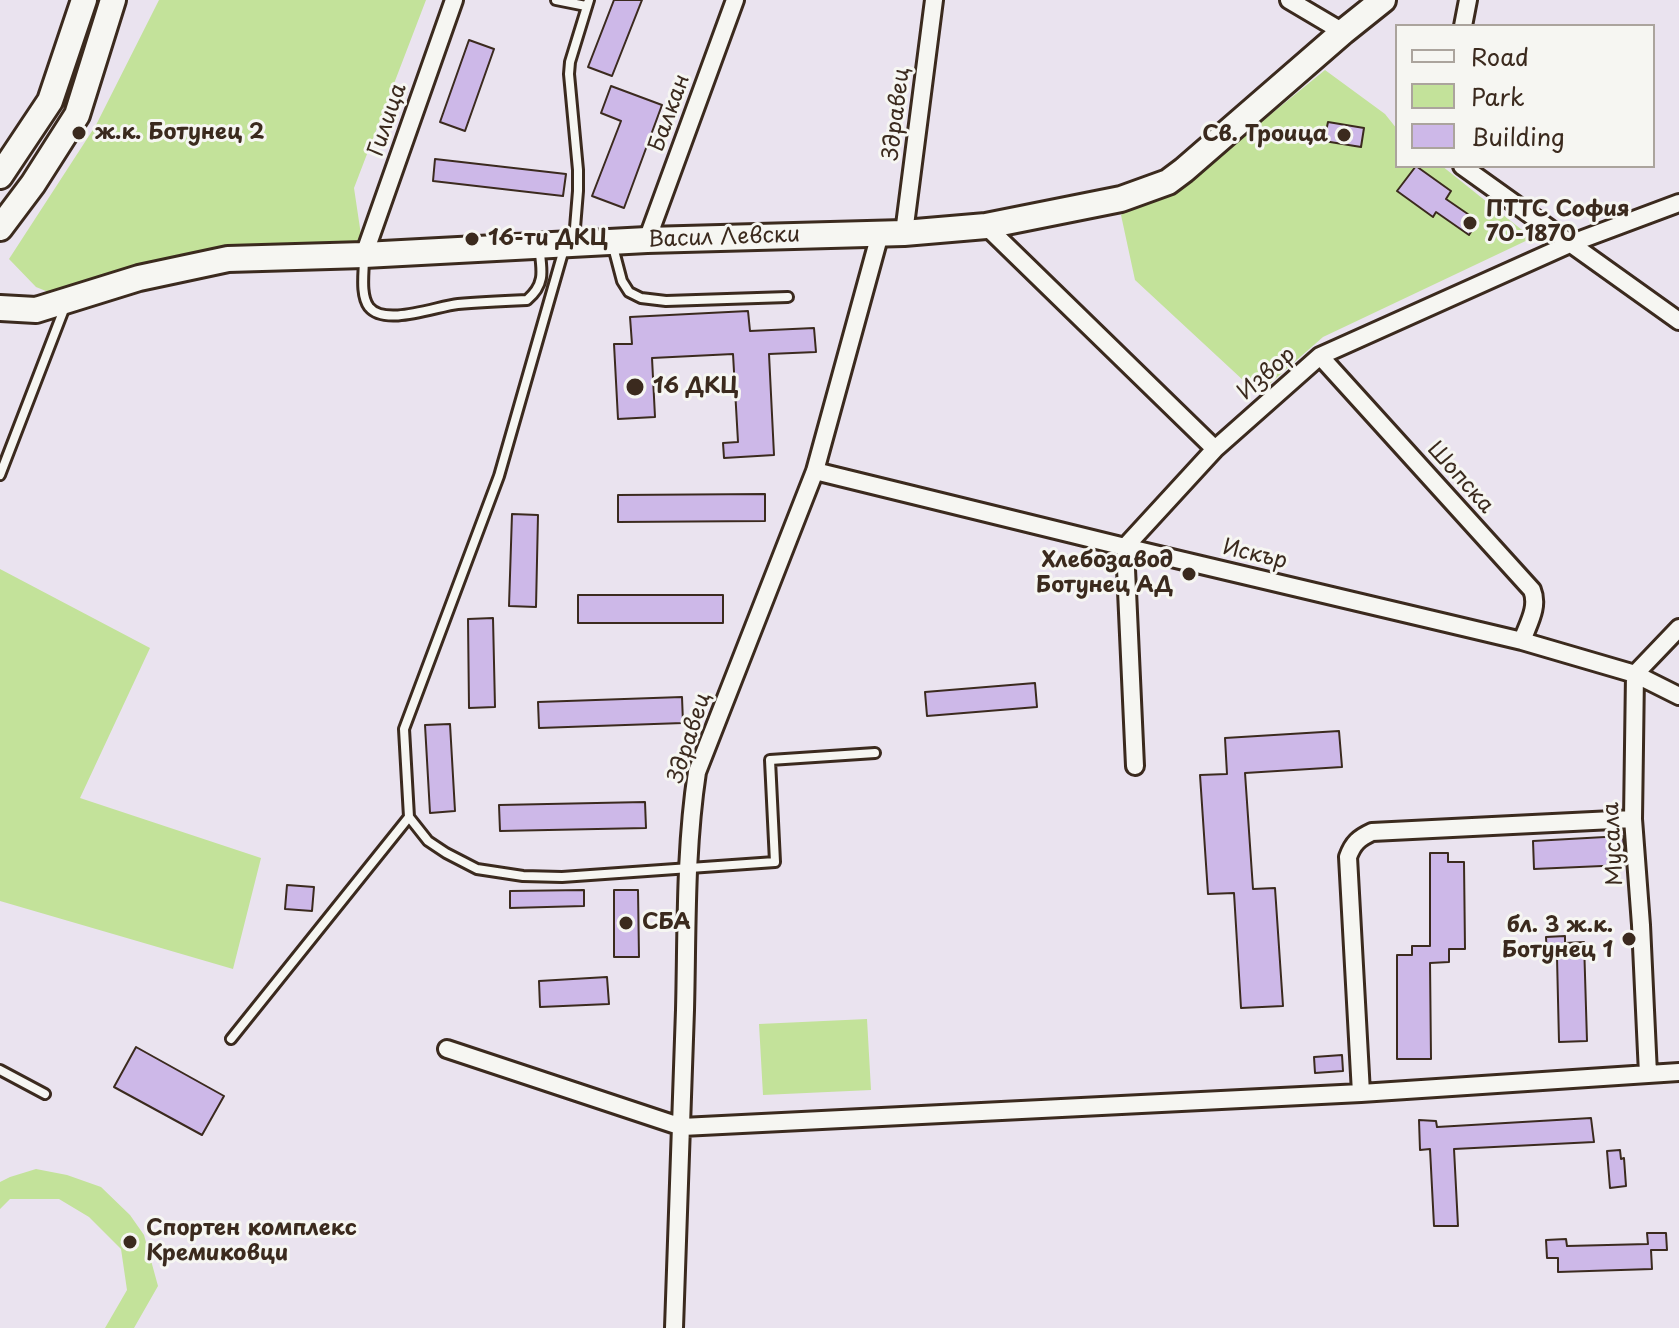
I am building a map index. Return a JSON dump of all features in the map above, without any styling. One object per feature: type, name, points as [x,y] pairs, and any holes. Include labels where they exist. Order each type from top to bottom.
[{"type":"street","points":[[0,176],[50,101],[84,0]]},
{"type":"street","points":[[0,228],[33,184],[77,115],[113,0]]},
{"type":"street","name":"Гилица","points":[[364,255],[454,0]]},
{"type":"street","name":"Балкан","points":[[647,240],[735,0]]},
{"type":"street","name":"Здравец","points":[[904,233],[934,0]]},
{"type":"street","points":[[1289,0],[1343,32]]},
{"type":"street","name":"Васил Левски","points":[[0,308],[36,310],[139,278],[228,259],[647,240],[904,233],[986,226],[1121,199],[1168,182],[1383,0]]},
{"type":"street","points":[[1463,24],[1468,0]]},
{"type":"street","points":[[1465,168],[1679,321]]},
{"type":"street","name":"Извор","points":[[1125,547],[1215,449],[1320,356],[1572,243],[1679,203]]},
{"type":"street","points":[[986,226],[1215,449]]},
{"type":"street","name":"Здравец","points":[[674,1328],[688,867],[697,772],[815,471],[880,234]]},
{"type":"street","name":"Шопска","points":[[1320,356],[1532,590],[1534,608],[1522,641]]},
{"type":"street","name":"Искър","points":[[815,471],[1522,641],[1635,674],[1679,696]]},
{"type":"street","points":[[1125,547],[1135,766]]},
{"type":"street","points":[[1635,674],[1679,628]]},
{"type":"street","name":"Мусала","points":[[1635,674],[1633,819],[1648,1074]]},
{"type":"street","points":[[1361,1093],[1348,857],[1352,845],[1372,832],[1633,819]]},
{"type":"street","points":[[447,1049],[682,1127],[1361,1093],[1679,1072]]},
{"type":"lane","points":[[556,0],[588,3],[569,74],[578,170],[570,244],[499,476],[404,729],[409,817],[428,841],[446,853],[477,869],[523,876],[562,877],[775,862],[770,760],[875,753]]},
{"type":"lane","points":[[611,242],[622,281],[629,292],[641,298],[666,301],[788,297]]},
{"type":"lane","points":[[364,255],[364,298],[370,308],[380,315],[410,314],[455,304],[527,300],[536,292],[541,280],[539,246]]},
{"type":"lane","points":[[0,475],[68,300]]},
{"type":"lane","points":[[231,1039],[409,817]]},
{"type":"lane","points":[[0,1070],[45,1094]]},
{"type":"green space","points":[[159,0],[426,0],[354,188],[364,255],[228,259],[68,300],[36,287],[9,259],[96,125]]},
{"type":"green space","points":[[1325,70],[1385,114],[1395,126],[1395,168],[1444,168],[1532,238],[1323,337],[1258,394],[1135,280],[1121,215],[1142,200],[1183,186]]},
{"type":"green space","points":[[0,569],[150,648],[80,798],[261,858],[233,969],[0,901]]},
{"type":"green space","points":[[867,1019],[871,1090],[763,1095],[759,1024]]},
{"type":"green space","name":"Спортен комплекс Кремиковци","points":[[36,1169],[67,1175],[101,1187],[130,1215],[144,1235],[158,1286],[134,1328],[105,1328],[127,1290],[121,1249],[89,1217],[59,1199],[10,1199],[0,1209],[0,1182]]},
{"type":"building","points":[[614,0],[642,0],[612,76],[588,67]]},
{"type":"building","points":[[469,40],[494,49],[465,131],[440,122]]},
{"type":"building","points":[[611,86],[662,105],[624,208],[592,196],[621,121],[601,113]]},
{"type":"building","name":"Св. Троица","points":[[1328,122],[1364,128],[1361,147],[1324,141]]},
{"type":"building","points":[[435,159],[566,174],[563,196],[433,181]]},
{"type":"building","points":[[1414,168],[1419,168],[1451,191],[1446,199],[1478,221],[1469,235],[1436,212],[1433,217],[1397,191]]},
{"type":"building","name":"16 ДКЦ","points":[[748,311],[750,331],[814,328],[816,352],[769,354],[774,455],[724,458],[723,443],[738,442],[733,354],[652,358],[655,417],[618,419],[614,344],[632,344],[630,317]]},
{"type":"building","points":[[765,494],[765,521],[618,522],[618,495]]},
{"type":"building","points":[[512,514],[538,515],[536,607],[509,606]]},
{"type":"building","points":[[578,595],[723,595],[723,623],[578,623]]},
{"type":"building","points":[[493,618],[495,707],[469,708],[468,619]]},
{"type":"building","points":[[1035,683],[1037,707],[927,716],[925,692]]},
{"type":"building","points":[[682,697],[683,723],[539,728],[538,702]]},
{"type":"building","points":[[450,724],[455,811],[430,813],[425,725]]},
{"type":"building","points":[[1339,731],[1342,767],[1245,773],[1253,889],[1275,888],[1283,1006],[1241,1008],[1234,893],[1208,894],[1200,775],[1227,774],[1225,738]]},
{"type":"building","points":[[645,802],[646,828],[500,831],[499,805]]},
{"type":"building","points":[[1623,836],[1625,865],[1534,869],[1533,841]]},
{"type":"building","points":[[1430,853],[1448,853],[1448,862],[1464,862],[1465,949],[1449,949],[1449,962],[1430,963],[1431,1059],[1397,1059],[1397,955],[1412,955],[1412,946],[1430,946]]},
{"type":"building","points":[[287,885],[314,887],[312,911],[285,909]]},
{"type":"building","points":[[584,890],[584,906],[510,908],[510,891]]},
{"type":"building","name":"СБА","points":[[614,890],[638,890],[639,957],[614,957]]},
{"type":"building","points":[[1565,936],[1565,943],[1584,942],[1587,1041],[1559,1042],[1557,957],[1547,958],[1546,937]]},
{"type":"building","points":[[607,977],[609,1004],[540,1007],[539,981]]},
{"type":"building","points":[[136,1047],[224,1096],[202,1135],[114,1087]]},
{"type":"building","points":[[1342,1055],[1343,1071],[1315,1073],[1314,1057]]},
{"type":"building","points":[[1591,1118],[1594,1142],[1454,1149],[1458,1226],[1434,1226],[1430,1149],[1420,1150],[1419,1120],[1436,1121],[1437,1127]]},
{"type":"building","points":[[1620,1150],[1621,1159],[1624,1158],[1626,1186],[1610,1188],[1607,1151]]},
{"type":"building","points":[[1647,1233],[1666,1233],[1667,1250],[1651,1250],[1652,1269],[1558,1272],[1558,1258],[1547,1258],[1546,1240],[1566,1239],[1567,1246],[1648,1244]]},
{"type":"place","name":"ж.к. Ботунец 2","points":[[79,133]]},
{"type":"place","name":"Св. Троица","points":[[1344,135]]},
{"type":"place","name":"ПТТС София 70-1870","points":[[1470,223]]},
{"type":"place","name":"16-ти ДКЦ","points":[[472,239]]},
{"type":"place","name":"16 ДКЦ","points":[[635,387]]},
{"type":"place","name":"Хлебозавод Ботунец АД","points":[[1189,574]]},
{"type":"place","name":"СБА","points":[[626,923]]},
{"type":"place","name":"бл. 3 ж.к. Ботунец 1","points":[[1629,939]]},
{"type":"place","name":"Спортен комплекс Кремиковци","points":[[130,1242]]}]
